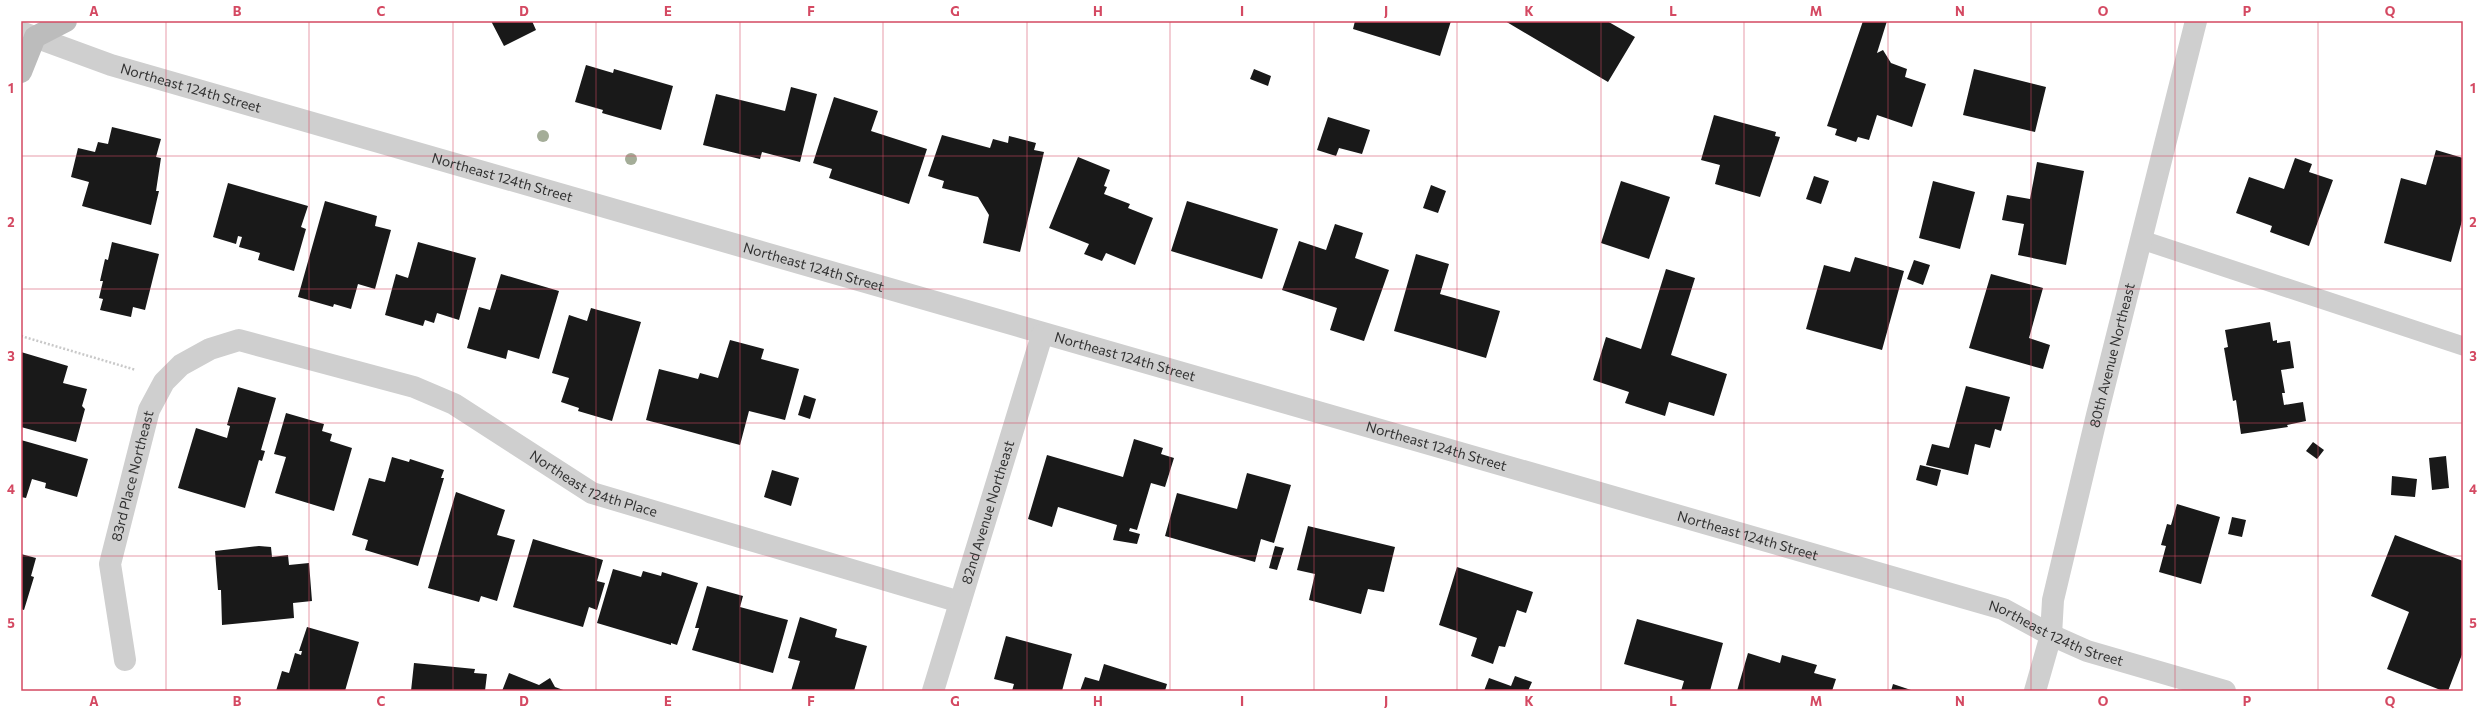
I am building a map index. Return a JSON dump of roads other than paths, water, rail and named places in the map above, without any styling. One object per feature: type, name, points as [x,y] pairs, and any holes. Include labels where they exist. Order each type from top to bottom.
[{"type":"street","points":[[21,72],[30,30],[66,21]]},
{"type":"street","name":"80th Avenue Northeast","points":[[2035,691],[2051,635],[2053,600],[2196,21]]},
{"type":"street","name":"Northeast 124th Street","points":[[30,30],[111,65],[1042,334],[2003,609],[2051,635],[2087,651],[2225,691]]},
{"type":"street","name":"82nd Avenue Northeast","points":[[934,691],[1042,334]]},
{"type":"street","name":"Northeast 124th Place","points":[[240,340],[414,387],[454,404],[592,493],[960,602]]},
{"type":"street","name":"83rd Place Northeast","points":[[125,660],[110,564],[149,410],[164,382],[181,365],[210,349],[240,340]]},
{"type":"lane","points":[[2142,240],[2463,346]]}]
